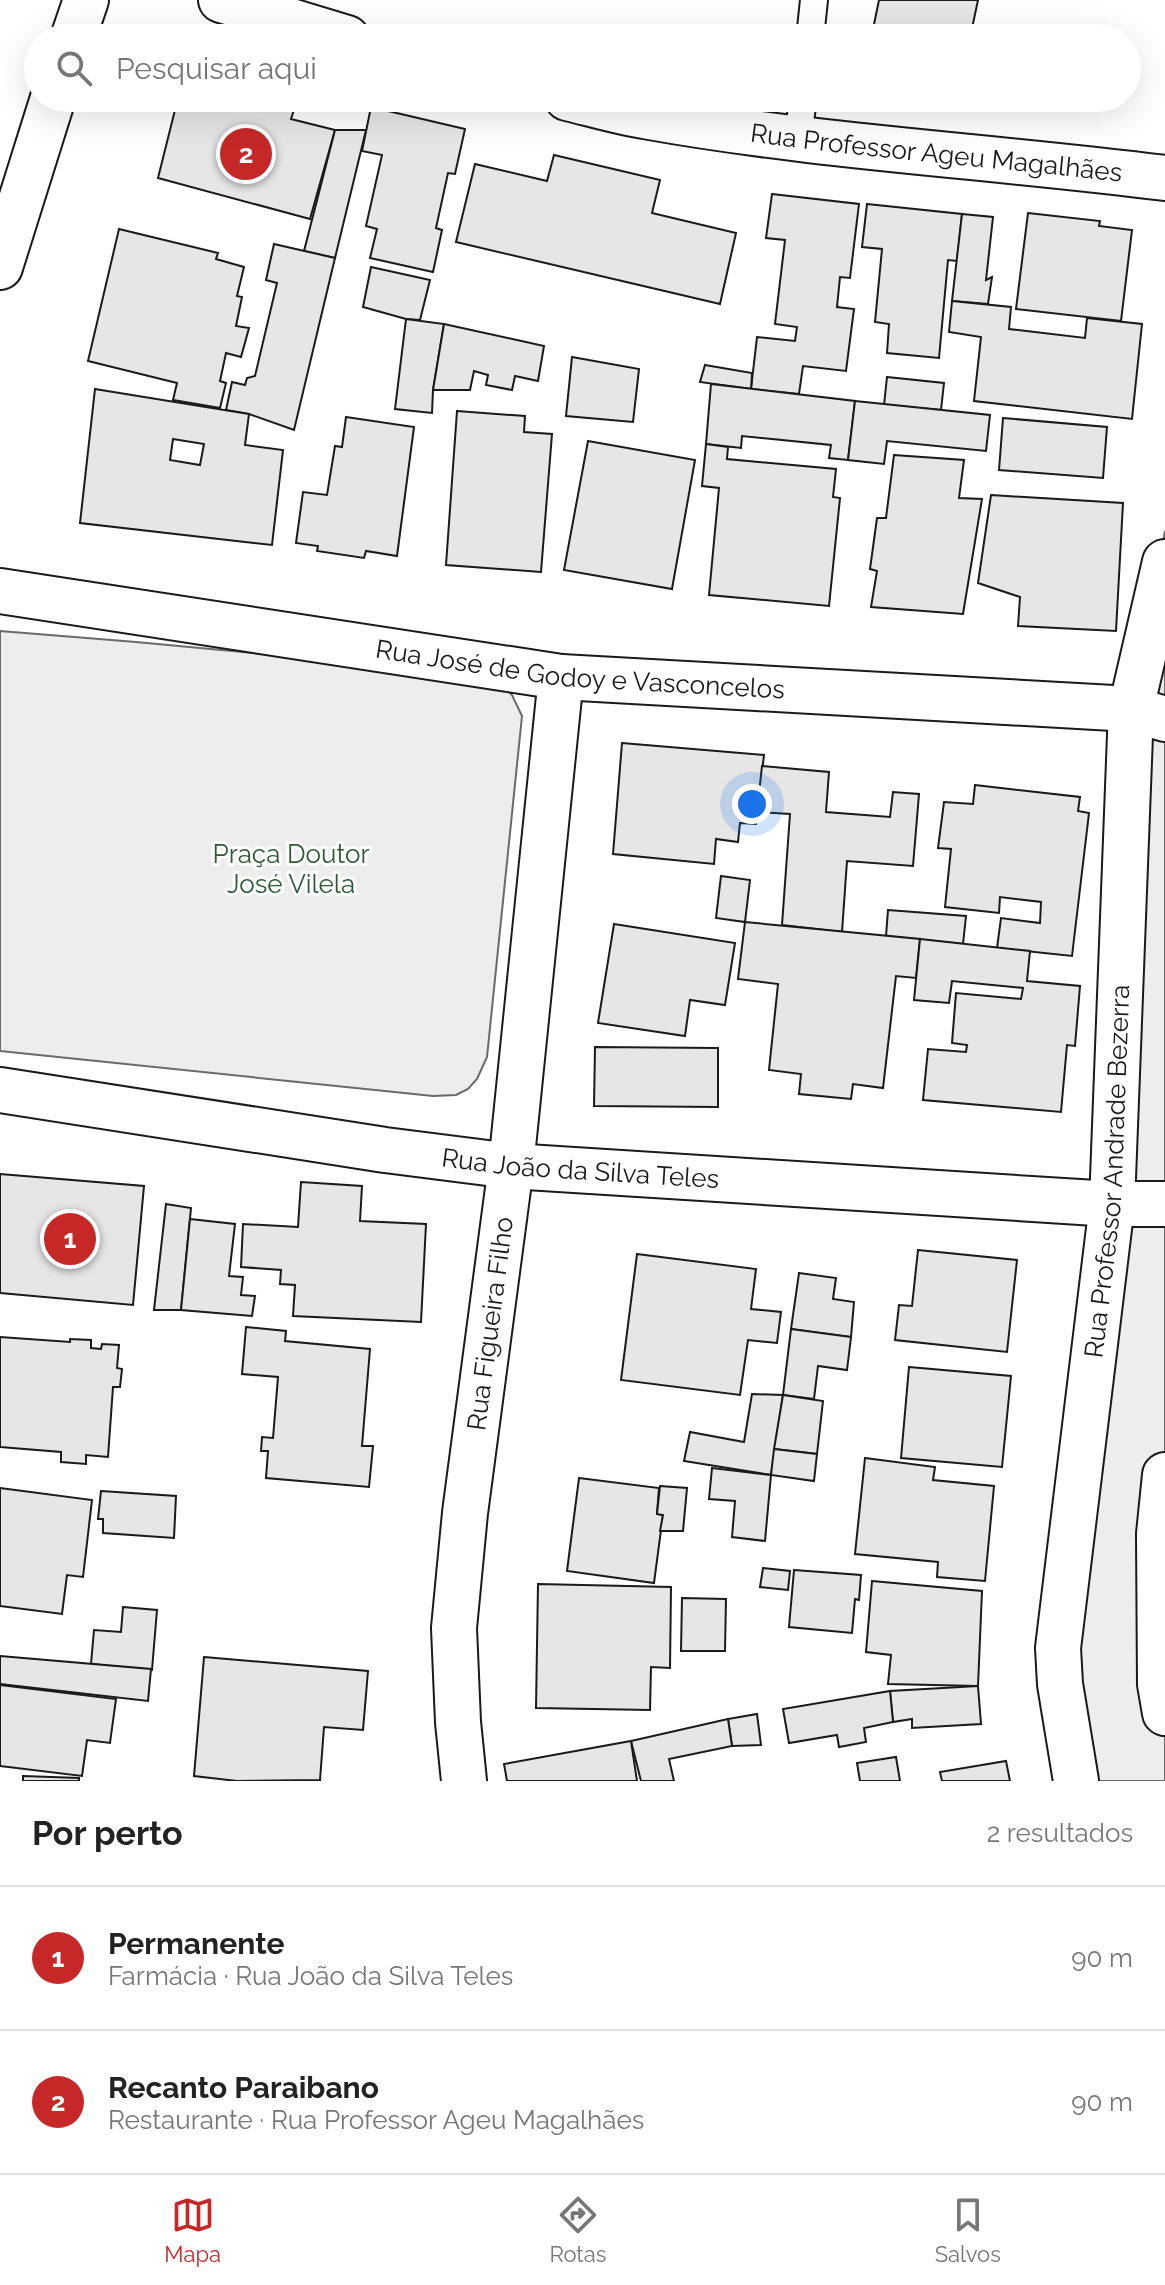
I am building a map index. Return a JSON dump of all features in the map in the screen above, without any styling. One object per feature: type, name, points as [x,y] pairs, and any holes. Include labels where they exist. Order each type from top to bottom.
[{"type":"street","points":[[78,24],[86,0]]},
{"type":"street","points":[[221,0],[301,24]]},
{"type":"street","points":[[0,267],[49,112]]},
{"type":"street","name":"Rua Professor Ageu Magalhães","points":[[625,112],[642,116],[800,118],[949,156],[1072,166],[1165,178]]},
{"type":"street","name":"Rua Professor Andrade Bezerra","points":[[1076,1781],[1060,1684],[1058,1648],[1112,1204],[1148,714],[1165,562]]},
{"type":"street","name":"Rua José de Godoy e Vasconcelos","points":[[0,591],[561,677],[1148,714]]},
{"type":"street","name":"Rua Figueira Filho","points":[[464,1781],[454,1628],[465,1513],[511,1166],[561,677]]},
{"type":"street","name":"Rua João da Silva Teles","points":[[0,1090],[385,1150],[511,1166],[1112,1204],[1165,1204]]},
{"type":"street","points":[[1165,1475],[1159,1534],[1160,1684],[1165,1713]]},
{"type":"lane","points":[[811,24],[814,0]]},
{"type":"shaded area","points":[[1165,531],[1165,1781],[1076,1781],[1068,1730],[1131,709]]},
{"type":"shaded area","name":"Praça Doutor José Vilela","points":[[0,631],[390,666],[500,683],[512,695],[522,716],[487,1057],[477,1079],[468,1089],[456,1095],[433,1096],[0,1051]]},
{"type":"building","points":[[879,0],[978,0],[973,24],[874,24]]},
{"type":"building","points":[[174,112],[293,112],[291,119],[335,130],[310,219],[158,178]]},
{"type":"building","points":[[370,112],[392,112],[465,129],[455,174],[448,173],[436,228],[442,230],[433,272],[370,258],[377,229],[366,226],[382,155],[362,151]]},
{"type":"building","points":[[335,130],[366,130],[335,258],[304,251]]},
{"type":"building","points":[[554,155],[660,180],[652,213],[736,233],[720,304],[456,242],[475,164],[547,181]]},
{"type":"building","points":[[772,194],[859,204],[850,278],[840,277],[837,307],[854,309],[846,371],[803,366],[799,394],[751,389],[757,337],[795,341],[797,327],[775,324],[785,240],[766,238]]},
{"type":"building","points":[[867,204],[962,214],[957,261],[948,260],[939,358],[887,353],[889,324],[875,322],[882,249],[862,247]]},
{"type":"building","points":[[1028,213],[1100,221],[1099,226],[1132,230],[1121,321],[1016,309]]},
{"type":"building","points":[[962,214],[993,217],[986,280],[992,277],[988,304],[952,301]]},
{"type":"building","points":[[119,229],[218,253],[216,259],[244,267],[237,296],[242,297],[236,326],[249,328],[241,357],[226,353],[220,381],[226,383],[220,408],[173,400],[177,383],[88,361]]},
{"type":"building","points":[[274,244],[335,258],[294,430],[249,414],[226,410],[232,382],[245,385],[247,378],[255,376],[277,283],[266,280]]},
{"type":"building","points":[[371,267],[430,280],[420,320],[363,307]]},
{"type":"building","points":[[952,301],[1011,307],[1009,329],[1085,338],[1087,318],[1142,324],[1132,419],[974,401],[981,337],[949,332]]},
{"type":"building","points":[[406,319],[444,324],[432,413],[395,409]]},
{"type":"building","points":[[444,324],[544,346],[538,381],[515,376],[512,390],[486,385],[488,375],[474,371],[470,390],[433,390]]},
{"type":"building","points":[[572,357],[639,369],[633,422],[566,416]]},
{"type":"building","points":[[705,365],[752,373],[751,389],[700,382]]},
{"type":"building","points":[[887,377],[944,383],[941,410],[884,405]]},
{"type":"building","points":[[711,384],[855,401],[848,460],[829,458],[831,445],[742,436],[741,448],[706,444]]},
{"type":"building","points":[[95,389],[249,414],[245,445],[283,450],[272,545],[80,523]],"holes":[[[173,439],[204,444],[200,465],[170,460]]]},
{"type":"building","points":[[855,401],[990,415],[986,451],[887,441],[884,464],[848,460]]},
{"type":"building","points":[[457,411],[525,416],[524,432],[552,434],[541,572],[446,565]]},
{"type":"building","points":[[346,417],[414,427],[397,556],[366,551],[364,558],[317,551],[318,546],[296,543],[303,492],[327,495],[335,446],[342,447]]},
{"type":"building","points":[[1003,418],[1107,427],[1103,478],[999,470]]},
{"type":"building","points":[[588,441],[695,460],[672,589],[564,570]]},
{"type":"building","points":[[706,444],[728,447],[727,459],[836,469],[833,497],[840,498],[829,606],[709,595],[719,488],[702,486]]},
{"type":"building","points":[[894,455],[964,460],[959,498],[982,499],[963,614],[871,607],[877,571],[870,569],[877,518],[886,518]]},
{"type":"building","points":[[991,495],[1123,503],[1116,631],[1018,626],[1020,597],[978,583]]},
{"type":"building","points":[[622,743],[764,755],[756,824],[740,823],[738,842],[716,839],[714,864],[613,854]]},
{"type":"building","points":[[762,766],[829,772],[826,812],[890,817],[893,792],[919,794],[913,866],[847,861],[842,932],[782,925],[790,814],[757,812]]},
{"type":"building","points":[[975,785],[1080,797],[1078,811],[1089,813],[1072,956],[997,948],[1001,918],[1040,923],[1041,902],[1000,897],[999,913],[945,907],[951,849],[938,848],[944,802],[973,804]]},
{"type":"building","points":[[721,876],[750,880],[745,922],[716,918]]},
{"type":"building","points":[[888,910],[966,916],[963,944],[886,936]]},
{"type":"building","points":[[745,922],[920,939],[916,978],[896,976],[883,1088],[853,1084],[851,1099],[799,1094],[801,1074],[769,1070],[778,984],[738,979]]},
{"type":"building","points":[[614,924],[735,943],[725,1005],[690,1000],[685,1036],[598,1023]]},
{"type":"building","points":[[920,939],[1030,951],[1027,981],[1080,986],[1075,1046],[1067,1045],[1061,1112],[923,1100],[928,1049],[966,1052],[967,1045],[952,1043],[956,993],[1021,999],[1023,988],[952,981],[949,1003],[914,1000]]},
{"type":"building","points":[[595,1047],[718,1048],[718,1107],[594,1106]]},
{"type":"building","points":[[0,1174],[144,1186],[133,1305],[0,1293]]},
{"type":"building","points":[[301,1182],[362,1186],[360,1221],[426,1224],[421,1322],[293,1316],[295,1285],[280,1284],[281,1270],[241,1267],[243,1224],[298,1227]]},
{"type":"building","points":[[166,1204],[191,1208],[181,1310],[154,1310]]},
{"type":"building","points":[[190,1219],[235,1224],[229,1276],[243,1277],[241,1295],[255,1296],[252,1316],[181,1310]]},
{"type":"building","points":[[918,1250],[1017,1260],[1007,1352],[895,1340],[899,1305],[912,1306]]},
{"type":"building","points":[[637,1254],[756,1269],[751,1309],[781,1312],[777,1343],[748,1340],[740,1395],[621,1380]]},
{"type":"building","points":[[799,1273],[836,1278],[833,1299],[854,1302],[851,1337],[791,1329]]},
{"type":"building","points":[[246,1327],[286,1331],[285,1341],[370,1349],[362,1446],[373,1446],[369,1487],[266,1478],[268,1451],[261,1451],[262,1437],[273,1438],[278,1377],[242,1374]]},
{"type":"building","points":[[791,1329],[851,1337],[847,1370],[818,1366],[814,1399],[783,1395]]},
{"type":"building","points":[[0,1337],[70,1342],[70,1339],[91,1340],[91,1348],[101,1349],[102,1344],[119,1345],[117,1368],[122,1369],[120,1387],[113,1387],[108,1457],[86,1455],[86,1464],[61,1462],[61,1452],[0,1447]]},
{"type":"building","points":[[909,1367],[1011,1376],[1002,1467],[901,1458]]},
{"type":"building","points":[[752,1394],[783,1395],[771,1475],[684,1461],[690,1432],[744,1442]]},
{"type":"building","points":[[783,1395],[823,1401],[817,1454],[774,1449]]},
{"type":"building","points":[[774,1449],[817,1454],[814,1481],[771,1475]]},
{"type":"building","points":[[865,1458],[935,1467],[933,1480],[994,1486],[985,1581],[937,1577],[938,1562],[855,1554]]},
{"type":"building","points":[[712,1468],[771,1475],[765,1541],[732,1537],[735,1501],[709,1499]]},
{"type":"building","points":[[579,1478],[659,1488],[657,1514],[663,1515],[654,1583],[567,1571]]},
{"type":"building","points":[[660,1486],[687,1488],[683,1531],[660,1531],[663,1515],[657,1514]]},
{"type":"building","points":[[0,1488],[92,1500],[83,1577],[67,1575],[62,1614],[0,1606]]},
{"type":"building","points":[[101,1491],[176,1496],[174,1538],[103,1533],[103,1519],[98,1519]]},
{"type":"building","points":[[763,1568],[790,1571],[788,1590],[760,1587]]},
{"type":"building","points":[[794,1570],[861,1575],[852,1633],[789,1627]]},
{"type":"building","points":[[872,1581],[982,1591],[978,1686],[888,1684],[891,1655],[866,1652]]},
{"type":"building","points":[[538,1584],[671,1587],[670,1668],[651,1667],[650,1710],[536,1708]]},
{"type":"building","points":[[682,1598],[726,1599],[725,1651],[681,1651]]},
{"type":"building","points":[[123,1607],[157,1610],[152,1670],[91,1664],[94,1630],[121,1632]]},
{"type":"building","points":[[0,1656],[151,1669],[148,1701],[0,1684]]},
{"type":"building","points":[[204,1657],[368,1671],[363,1730],[324,1727],[320,1780],[237,1781],[194,1776]]},
{"type":"building","points":[[0,1685],[116,1699],[110,1743],[87,1740],[82,1776],[0,1766]]},
{"type":"building","points":[[978,1686],[981,1724],[912,1728],[912,1719],[893,1722],[890,1691]]},
{"type":"building","points":[[890,1691],[893,1722],[864,1728],[866,1742],[839,1747],[837,1735],[789,1743],[783,1709]]},
{"type":"building","points":[[757,1714],[761,1745],[732,1746],[728,1719]]},
{"type":"building","points":[[728,1719],[732,1746],[669,1759],[674,1781],[641,1781],[631,1741]]},
{"type":"building","points":[[631,1741],[637,1781],[507,1781],[504,1764]]},
{"type":"building","points":[[896,1757],[900,1781],[860,1781],[857,1763]]},
{"type":"building","points":[[1006,1761],[1010,1781],[942,1781],[940,1772]]},
{"type":"building","points":[[23,1776],[79,1778],[79,1781],[23,1781]]},
{"type":"place","name":"Recanto Paraibano","points":[[246,154]]},
{"type":"place","name":"Permanente","points":[[70,1239]]}]
